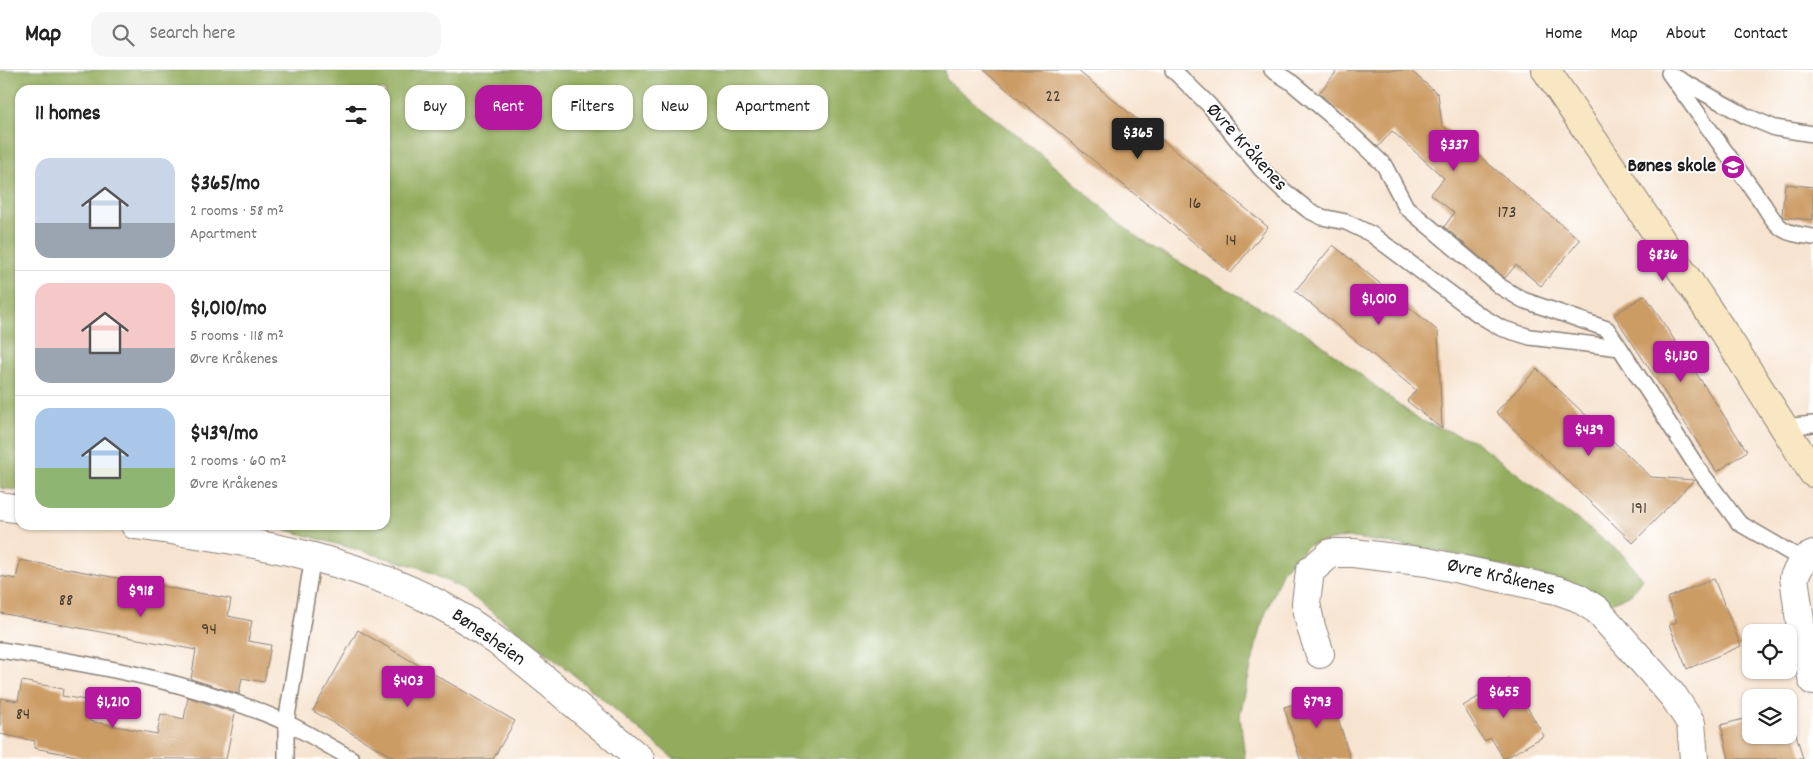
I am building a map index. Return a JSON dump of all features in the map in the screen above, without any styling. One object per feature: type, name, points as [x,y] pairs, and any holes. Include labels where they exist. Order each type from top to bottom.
[{"type":"main road","points":[[1546,70],[1719,326],[1813,473]]},
{"type":"street","points":[[0,506],[15,508]]},
{"type":"street","name":"Bønesheien","points":[[167,530],[258,544],[313,556],[375,576],[443,606],[524,662],[640,759]]},
{"type":"street","name":"Øvre Kråkenes","points":[[1320,654],[1310,627],[1306,603],[1310,571],[1331,553],[1353,553],[1427,562],[1557,590],[1577,597],[1597,610],[1674,697],[1691,723],[1694,759]]},
{"type":"street","points":[[1808,558],[1794,577],[1801,628],[1813,681]]},
{"type":"lane","name":"Øvre Kråkenes","points":[[1172,70],[1209,105],[1261,169],[1308,210],[1322,217],[1346,222],[1372,234],[1478,314],[1501,328],[1530,337],[1620,348]]},
{"type":"lane","points":[[1272,70],[1291,82],[1335,118],[1384,165],[1406,207],[1501,287],[1522,300],[1607,330],[1699,470],[1739,523],[1808,558]]},
{"type":"lane","points":[[1667,71],[1696,90],[1746,116],[1775,128],[1813,134]]},
{"type":"lane","points":[[1667,71],[1763,204],[1776,225],[1793,234],[1813,237]]},
{"type":"lane","points":[[1784,426],[1813,424]]},
{"type":"lane","points":[[286,759],[286,723],[313,556]]},
{"type":"lane","points":[[0,650],[165,680],[211,694],[286,723],[352,759]]},
{"type":"green space","points":[[0,70],[945,70],[946,80],[1021,138],[1142,241],[1312,337],[1419,420],[1475,441],[1622,554],[1642,578],[1631,594],[1607,605],[1558,580],[1442,551],[1347,537],[1308,545],[1283,570],[1260,628],[1240,715],[1245,759],[674,759],[569,671],[461,588],[418,567],[287,530],[390,530],[390,85],[15,85],[15,490],[0,488]]},
{"type":"building","points":[[983,70],[1077,70],[1268,227],[1231,273]]},
{"type":"building","points":[[1338,70],[1410,70],[1438,94],[1442,125],[1580,240],[1541,286],[1516,265],[1505,278],[1444,227],[1454,213],[1431,194],[1444,178],[1392,131],[1378,147],[1319,93]]},
{"type":"building","points":[[1785,184],[1813,187],[1813,220],[1783,217]]},
{"type":"building","points":[[1333,245],[1438,331],[1442,429],[1407,401],[1416,390],[1295,291]]},
{"type":"building","points":[[1645,295],[1747,451],[1717,472],[1614,315]]},
{"type":"building","points":[[1537,369],[1651,477],[1694,480],[1633,543],[1496,412]]},
{"type":"building","points":[[20,560],[231,599],[228,616],[252,621],[248,641],[271,645],[264,682],[242,678],[239,694],[191,679],[196,650],[0,613],[0,576],[16,579]]},
{"type":"building","points":[[1714,579],[1741,646],[1687,669],[1669,625],[1677,622],[1667,598]]},
{"type":"building","points":[[358,630],[515,721],[493,759],[396,759],[313,711]]},
{"type":"building","points":[[1510,678],[1544,736],[1504,759],[1491,738],[1484,741],[1463,706]]},
{"type":"building","points":[[22,681],[63,689],[62,696],[92,701],[89,721],[157,734],[161,714],[184,719],[188,697],[235,713],[226,759],[92,759],[34,748],[35,741],[0,734],[0,698],[18,701]]},
{"type":"building","points":[[1331,693],[1350,759],[1300,759],[1284,707]]},
{"type":"building","points":[[1742,719],[1742,744],[1797,744],[1797,737],[1803,759],[1729,759],[1721,725]]},
{"type":"place","name":"Bønes skole","points":[[1733,167]]}]
